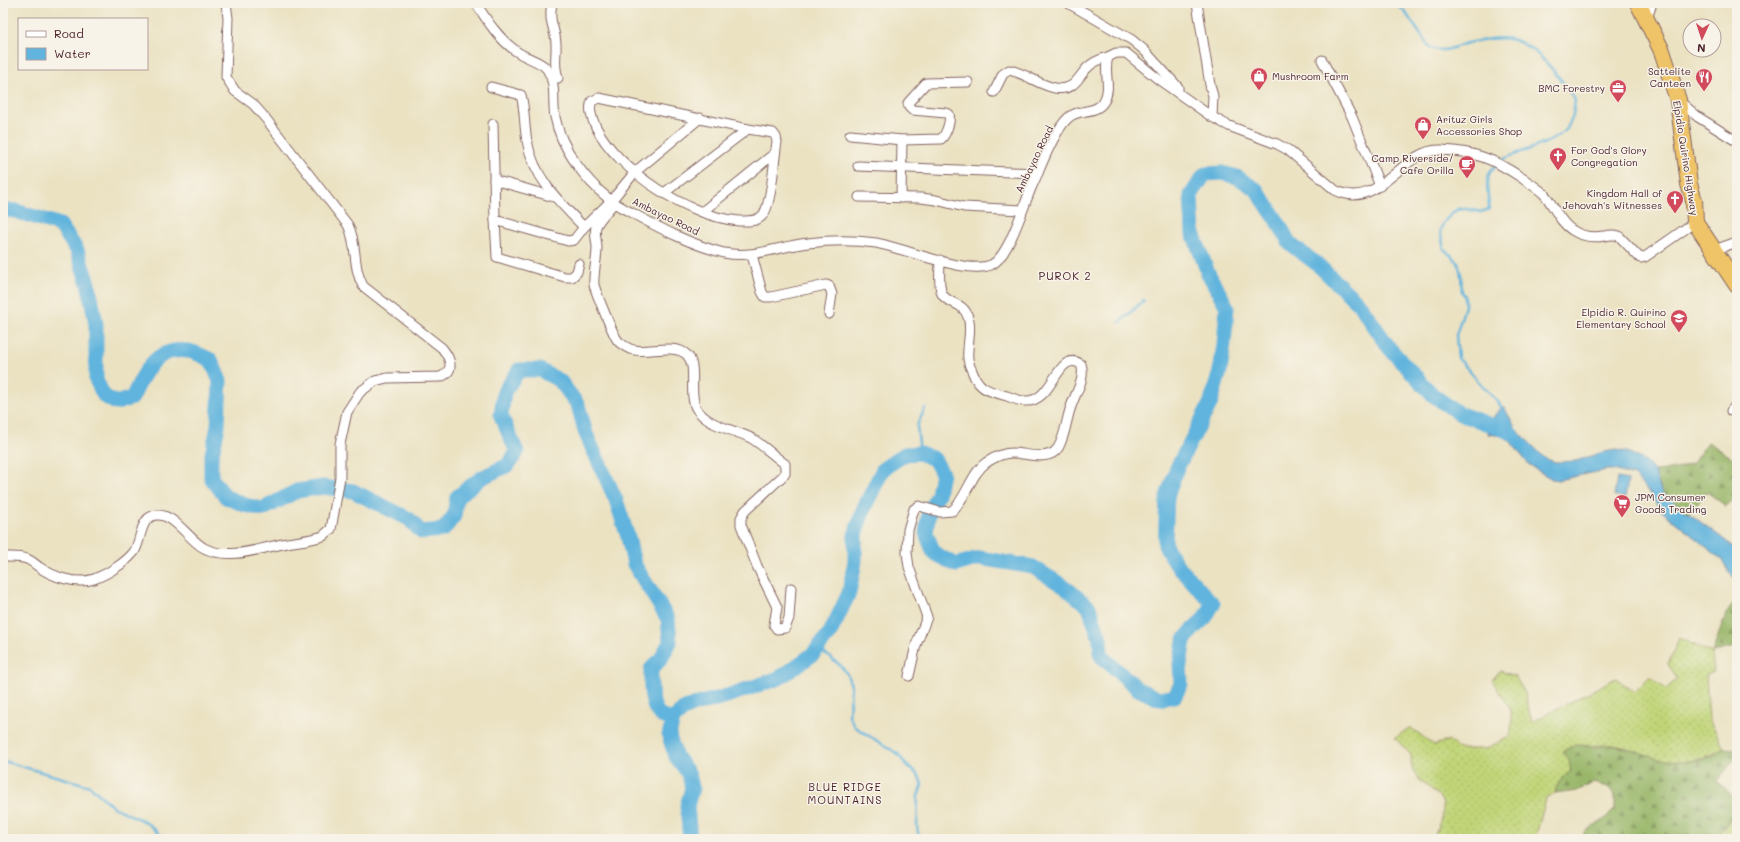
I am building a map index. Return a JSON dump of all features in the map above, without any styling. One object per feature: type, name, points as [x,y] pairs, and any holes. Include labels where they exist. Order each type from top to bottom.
[{"type":"highway","name":"Elpidio Quirino Highway","points":[[1638,3],[1662,51],[1678,100],[1689,184],[1694,201],[1695,222],[1737,285]]},
{"type":"street","points":[[3,558],[15,556],[26,558],[40,568],[65,578],[84,581],[93,580],[104,575],[128,558],[138,543],[144,524],[148,518],[153,515],[166,516],[173,520],[203,548],[215,552],[230,553],[322,536],[331,529],[340,477],[340,444],[347,412],[360,392],[375,380],[387,378],[440,377],[445,375],[448,371],[450,359],[442,348],[363,286],[357,271],[355,242],[348,224],[266,119],[253,104],[235,91],[226,77],[228,18],[226,3]]},
{"type":"street","name":"Ambayao Road","points":[[476,3],[505,43],[527,58],[545,67],[551,77],[554,88],[555,115],[560,135],[569,151],[594,186],[613,202],[687,240],[724,253],[752,255],[808,243],[858,242],[874,243],[899,248],[940,260],[972,267],[990,265],[998,260],[1006,248],[1038,173],[1066,119],[1072,114],[1093,110],[1103,103],[1108,90],[1105,66],[1108,57]]},
{"type":"street","points":[[552,3],[550,16],[556,37],[554,61],[558,78]]},
{"type":"street","points":[[1068,3],[1117,31],[1144,50],[1178,87],[1179,94]]},
{"type":"street","points":[[1197,3],[1210,85],[1214,96],[1212,117]]},
{"type":"street","points":[[1647,20],[1652,3]]},
{"type":"street","points":[[994,92],[1003,74],[1008,70],[1054,88],[1067,88],[1073,86],[1087,68],[1099,59],[1116,53],[1126,53],[1179,94],[1212,117],[1229,126],[1277,144],[1288,150],[1335,190],[1343,194],[1352,195],[1369,192],[1380,186],[1413,158],[1426,152],[1438,150],[1469,153],[1491,159],[1504,166],[1544,194],[1570,229],[1584,236],[1593,237],[1614,234],[1619,236],[1640,258],[1645,257],[1695,222]]},
{"type":"street","points":[[1322,60],[1352,118],[1380,186]]},
{"type":"street","points":[[850,135],[902,140],[937,140],[944,137],[950,118],[949,114],[912,110],[908,103],[926,83],[968,82]]},
{"type":"street","points":[[491,87],[521,95],[527,142],[533,160],[554,197],[584,227]]},
{"type":"street","points":[[599,98],[609,99],[748,129],[773,133],[776,137],[777,142],[767,210],[758,220],[730,220],[702,212],[664,193],[635,172],[611,150],[601,136],[590,112],[590,104],[592,101],[599,98]]},
{"type":"street","points":[[1678,100],[1698,117],[1733,139],[1737,139]]},
{"type":"street","points":[[700,118],[635,172],[600,220],[595,233],[597,249],[594,285],[611,329],[618,341],[632,350],[667,349],[680,351],[687,355],[692,367],[692,393],[695,406],[702,416],[712,422],[752,439],[785,464],[785,474],[745,511],[741,518],[741,525],[757,566],[777,607],[774,625],[778,629],[785,628],[788,623],[791,588]]},
{"type":"street","points":[[493,124],[496,257],[565,277],[572,277],[577,272],[579,264]]},
{"type":"street","points":[[664,193],[748,129]]},
{"type":"street","points":[[901,198],[902,140]]},
{"type":"street","points":[[702,212],[775,153]]},
{"type":"street","points":[[858,166],[901,169],[1038,173]]},
{"type":"street","points":[[494,180],[554,197]]},
{"type":"street","points":[[859,197],[936,200],[964,207],[1022,210]]},
{"type":"street","points":[[495,220],[568,242],[574,240],[584,227],[613,202]]},
{"type":"street","points":[[1714,250],[1737,242]]},
{"type":"street","points":[[752,255],[762,292],[765,297],[826,285],[832,290],[829,314]]},
{"type":"street","points":[[909,676],[916,645],[927,617],[909,567],[907,553],[908,530],[914,509],[919,506],[940,512],[952,511],[957,507],[977,472],[994,458],[1011,453],[1045,455],[1053,453],[1058,448],[1063,438],[1070,409],[1083,375],[1082,364],[1076,361],[1070,361],[1062,368],[1049,388],[1034,401],[1024,402],[979,386],[975,380],[969,363],[969,319],[965,309],[947,299],[943,295],[940,284],[940,260]]},
{"type":"green space","points":[[1708,442],[1737,461],[1737,497],[1726,506],[1707,492],[1689,513],[1662,493],[1654,471],[1677,469],[1693,463]]},
{"type":"green space","points":[[1734,603],[1737,605],[1737,646],[1712,653],[1726,614]]},
{"type":"green space","points":[[1679,638],[1712,653],[1714,672],[1706,675],[1709,719],[1724,748],[1701,759],[1675,762],[1658,759],[1617,746],[1576,745],[1569,760],[1571,771],[1558,784],[1555,794],[1546,799],[1535,839],[1434,839],[1442,814],[1443,805],[1439,796],[1417,778],[1412,769],[1411,755],[1395,738],[1410,727],[1434,745],[1449,740],[1458,749],[1485,749],[1509,737],[1512,723],[1510,708],[1492,680],[1500,671],[1515,676],[1525,693],[1532,722],[1616,678],[1634,692],[1650,676],[1666,689],[1677,679],[1668,664]]},
{"type":"green space","points":[[1576,745],[1593,747],[1611,745],[1634,750],[1659,759],[1676,761],[1697,761],[1712,756],[1724,748],[1737,749],[1737,756],[1717,781],[1737,801],[1735,811],[1719,833],[1722,839],[1584,839],[1584,832],[1606,818],[1615,809],[1615,795],[1608,787],[1593,783],[1577,791],[1555,794],[1558,784],[1571,771],[1569,760],[1562,751]]},
{"type":"green space","points":[[1737,806],[1737,839],[1722,839],[1719,833],[1728,823]]},
{"type":"water","points":[[1504,407],[1516,429],[1546,459],[1556,462],[1576,461],[1603,452],[1616,450],[1627,452],[1647,463],[1654,471],[1662,493],[1737,551],[1737,582],[1720,558],[1659,509],[1651,494],[1634,476],[1614,470],[1606,470],[1558,480],[1552,479],[1530,466],[1511,442],[1504,436],[1488,434],[1491,422],[1495,415]]},
{"type":"water","points":[[1617,478],[1628,480],[1625,498],[1614,496]]},
{"type":"waterway","points":[[1395,3],[1405,12],[1430,48],[1446,50],[1473,42],[1498,38],[1514,40],[1523,44],[1549,65],[1575,100],[1572,118],[1564,131],[1550,141],[1499,162]]},
{"type":"waterway","points":[[1495,166],[1491,170],[1487,180],[1489,209],[1481,212],[1462,208],[1453,212],[1444,222],[1440,230],[1444,249],[1458,262],[1461,275],[1462,292],[1465,296],[1465,306],[1456,335],[1458,358],[1498,402],[1503,410]]},
{"type":"waterway","points":[[690,839],[687,806],[692,788],[689,774],[676,757],[669,736],[673,719],[687,707],[727,696],[779,678],[812,655],[830,633],[849,593],[855,561],[855,535],[864,508],[883,469],[905,454],[920,453],[934,459],[942,473],[938,494],[929,512],[926,533],[934,553],[956,565],[979,558],[1033,567],[1065,587],[1089,607],[1100,639],[1101,656],[1138,689],[1159,699],[1175,696],[1181,684],[1180,664],[1184,641],[1193,629],[1205,618],[1213,604],[1176,564],[1165,545],[1167,497],[1176,470],[1211,402],[1220,371],[1224,344],[1227,307],[1208,273],[1193,233],[1191,195],[1205,174],[1222,173],[1237,177],[1256,189],[1278,222],[1290,244],[1317,264],[1360,305],[1390,349],[1433,395],[1458,413],[1510,432]]},
{"type":"waterway","points":[[3,210],[16,211],[60,225],[77,250],[89,287],[96,324],[96,380],[104,396],[116,403],[132,398],[146,371],[152,364],[167,353],[188,351],[197,353],[211,360],[220,381],[218,426],[211,459],[211,478],[226,497],[245,505],[263,509],[297,491],[323,487],[353,491],[409,519],[421,532],[443,530],[454,516],[457,497],[481,478],[508,465],[517,452],[501,416],[504,392],[519,370],[540,370],[560,381],[578,405],[586,434],[616,500],[628,537],[634,564],[668,619],[670,642],[661,659],[651,669],[651,689],[653,702],[658,713],[663,717],[673,719]]},
{"type":"waterway","points":[[1120,322],[1144,300]]},
{"type":"waterway","points":[[920,453],[917,426],[925,408]]},
{"type":"waterway","points":[[818,648],[840,665],[847,674],[851,685],[849,716],[855,727],[898,754],[919,776],[922,785],[918,796],[917,826],[919,839]]},
{"type":"waterway","points":[[3,761],[90,786],[113,807],[146,822],[165,839]]},
{"type":"place","name":"Mushroom Farm","points":[[1259,91]]},
{"type":"place","name":"Sattelite Canteen","points":[[1704,92]]},
{"type":"place","name":"BMC Forestry","points":[[1618,103]]},
{"type":"place","name":"Arituz Girls Accessories Shop","points":[[1423,140]]},
{"type":"place","name":"For God's Glory Congregation","points":[[1558,171]]},
{"type":"place","name":"Camp Riverside/ Cafe Orilla","points":[[1467,179]]},
{"type":"place","name":"Kingdom Hall of Jehovah's Witnesses","points":[[1675,214]]},
{"type":"place","name":"Elpidio R. Quirino Elementary School","points":[[1679,333]]},
{"type":"place","name":"JPM Consumer Goods Trading","points":[[1622,518]]},
{"type":"district","name":"PUROK 2","points":[[1065,276]]},
{"type":"district","name":"BLUE RIDGE MOUNTAINS","points":[[845,793]]}]
